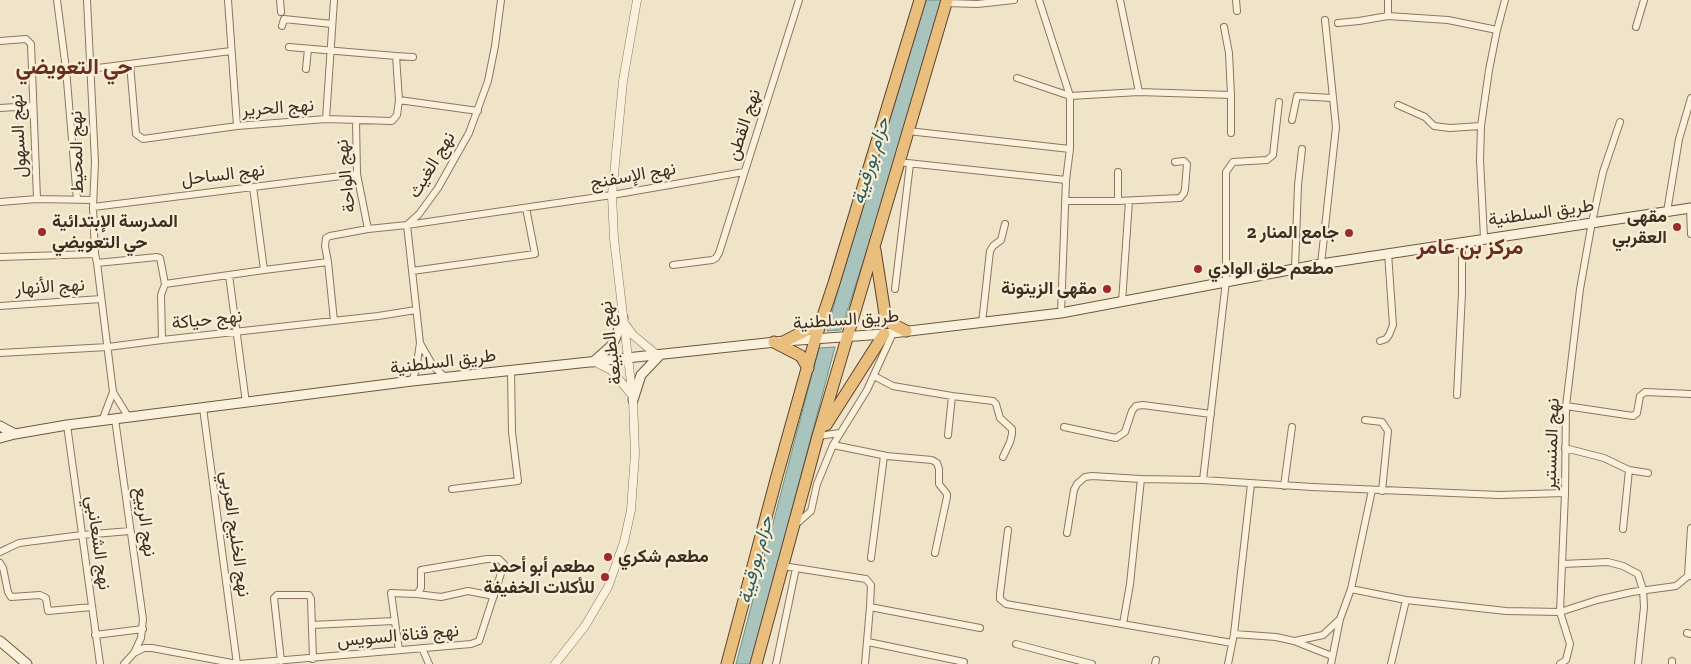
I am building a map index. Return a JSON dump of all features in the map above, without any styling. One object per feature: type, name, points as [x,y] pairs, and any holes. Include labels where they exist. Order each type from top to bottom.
[{"type":"highway","points":[[727,664],[815,340],[920,0]]},
{"type":"highway","points":[[756,664],[819,434],[946,1]]},
{"type":"highway","points":[[874,245],[885,314],[892,324],[906,331]]},
{"type":"highway","points":[[779,341],[814,326],[822,319]]},
{"type":"highway","points":[[819,434],[889,333]]},
{"type":"highway","points":[[779,341],[801,356],[808,368]]},
{"type":"main road","name":"طريق السلطنية","points":[[0,438],[67,425],[412,381],[779,341],[847,338],[1061,312],[1295,268],[1691,208]]},
{"type":"main road","points":[[594,362],[611,346],[623,320]]},
{"type":"main road","points":[[633,398],[641,375],[659,355]]},
{"type":"main road","points":[[0,426],[15,434]]},
{"type":"main road","points":[[0,641],[27,664]]},
{"type":"street","points":[[57,0],[65,61],[77,199]]},
{"type":"street","name":"نهج المحيط","points":[[87,0],[95,162],[93,203],[95,254],[113,392],[129,418]]},
{"type":"street","points":[[228,0],[237,126]]},
{"type":"street","points":[[280,0],[281,12]]},
{"type":"street","points":[[326,119],[334,0]]},
{"type":"street","name":"نهج الغيث","points":[[407,225],[419,214],[438,188],[460,150],[478,111],[492,63],[501,0]]},
{"type":"street","name":"نهج الطبيعة","points":[[555,664],[585,626],[608,587],[624,542],[631,510],[634,478],[633,398],[614,240],[612,195],[623,80],[636,0]]},
{"type":"street","name":"نهج القطن","points":[[673,265],[716,258],[799,0]]},
{"type":"street","points":[[946,1],[1014,0]]},
{"type":"street","points":[[1039,0],[1070,96],[1070,149],[1066,180],[1067,201],[1061,312]]},
{"type":"street","points":[[1120,0],[1139,92]]},
{"type":"street","points":[[1236,0],[1237,11]]},
{"type":"street","points":[[1388,0],[1388,16]]},
{"type":"street","points":[[1484,238],[1480,160],[1481,126],[1489,70],[1505,0]]},
{"type":"street","points":[[1636,26],[1644,0]]},
{"type":"street","points":[[1338,23],[1388,16],[1448,20],[1497,30]]},
{"type":"street","points":[[282,26],[284,19],[332,24]]},
{"type":"street","points":[[1321,264],[1336,127],[1325,20]]},
{"type":"street","points":[[1224,28],[1231,95],[1231,133]]},
{"type":"street","name":"نهج السهول","points":[[0,41],[26,39],[31,44],[37,199]]},
{"type":"street","points":[[289,47],[413,57]]},
{"type":"street","points":[[306,69],[308,49]]},
{"type":"street","points":[[90,69],[231,51]]},
{"type":"street","points":[[396,56],[399,100],[478,111]]},
{"type":"street","name":"نهج الحرير","points":[[130,64],[136,134],[143,139],[237,126],[326,119],[392,121],[397,115],[399,100]]},
{"type":"street","points":[[1017,78],[1070,96],[1139,92],[1231,95]]},
{"type":"street","points":[[1292,120],[1297,96],[1332,98]]},
{"type":"street","points":[[1667,212],[1680,139],[1691,98]]},
{"type":"street","points":[[1203,480],[1226,281],[1226,172],[1233,162],[1267,160],[1273,155],[1279,102]]},
{"type":"street","points":[[1398,105],[1425,117],[1434,126],[1450,128],[1481,126]]},
{"type":"street","points":[[0,108],[32,106]]},
{"type":"street","name":"نهج الواحة","points":[[356,120],[358,174],[368,229]]},
{"type":"street","name":"نهج المنستير","points":[[1560,664],[1566,660],[1570,644],[1560,612],[1565,493],[1566,406],[1580,289],[1592,222],[1603,172],[1620,122]]},
{"type":"street","points":[[908,131],[1070,149]]},
{"type":"street","points":[[1295,268],[1298,185],[1302,149]]},
{"type":"street","points":[[1067,201],[1118,202],[1180,198],[1186,189],[1187,164],[1184,161],[1175,162]]},
{"type":"street","points":[[898,162],[1066,180]]},
{"type":"street","points":[[894,289],[910,164]]},
{"type":"street","name":"نهج الإسفنج","points":[[328,262],[324,246],[326,238],[368,229],[612,195],[744,172]]},
{"type":"street","points":[[1118,172],[1118,202]]},
{"type":"street","name":"نهج الساحل","points":[[0,202],[37,199],[77,199],[93,203],[253,187],[358,174]]},
{"type":"street","points":[[253,187],[264,270]]},
{"type":"street","points":[[1122,302],[1129,201]]},
{"type":"street","points":[[412,271],[535,254],[526,208]]},
{"type":"street","points":[[1691,208],[1691,234]]},
{"type":"street","points":[[982,322],[990,251],[1001,240],[1005,224]]},
{"type":"street","points":[[407,225],[420,343],[416,370],[412,381]]},
{"type":"street","points":[[1457,394],[1462,293],[1462,242]]},
{"type":"street","points":[[1380,341],[1386,339],[1393,325],[1388,253]]},
{"type":"street","points":[[0,257],[95,254]]},
{"type":"street","points":[[97,263],[157,257],[161,260],[165,284],[161,295],[162,340]]},
{"type":"street","points":[[165,284],[328,262],[334,321]]},
{"type":"street","points":[[228,275],[246,403]]},
{"type":"street","name":"نهج الأنهار","points":[[0,306],[101,299]]},
{"type":"street","name":"نهج حياكة","points":[[0,353],[108,347],[416,310]]},
{"type":"street","points":[[623,320],[633,335],[659,355]]},
{"type":"street","points":[[793,526],[811,511],[817,484],[833,445],[874,376],[889,333]]},
{"type":"street","points":[[420,343],[433,366],[446,378]]},
{"type":"street","points":[[594,362],[611,370],[633,398]]},
{"type":"street","points":[[452,489],[518,481],[512,432],[511,370]]},
{"type":"street","points":[[874,376],[893,386],[993,401],[996,404],[1000,418],[1012,429],[1010,442],[1003,457]]},
{"type":"street","name":"نهج المحيط","points":[[102,421],[113,392]]},
{"type":"street","points":[[1566,406],[1633,416],[1637,413],[1640,396],[1645,392],[1691,394]]},
{"type":"street","points":[[948,435],[952,396]]},
{"type":"street","points":[[1064,427],[1116,438],[1125,432],[1132,410],[1136,406],[1143,405],[1211,414]]},
{"type":"street","name":"نهج الخليج العربي","points":[[203,408],[238,664]]},
{"type":"street","name":"نهج الربيع","points":[[115,419],[143,630]]},
{"type":"street","points":[[1365,420],[1382,422],[1388,430],[1382,491]]},
{"type":"street","name":"نهج الشعانبي","points":[[67,425],[100,664]]},
{"type":"street","points":[[1284,486],[1292,427]]},
{"type":"street","points":[[819,434],[840,432]]},
{"type":"street","points":[[833,445],[884,456],[935,461],[939,465],[939,484],[947,494],[947,497],[935,553]]},
{"type":"street","points":[[1565,448],[1604,458],[1629,470],[1648,473]]},
{"type":"street","points":[[871,558],[884,456]]},
{"type":"street","points":[[1623,529],[1629,470]]},
{"type":"street","points":[[1067,532],[1074,490],[1080,480],[1092,476],[1203,480],[1382,491],[1499,495],[1565,493]]},
{"type":"street","points":[[1123,624],[1130,584],[1141,479]]},
{"type":"street","points":[[1228,664],[1234,634],[1251,484]]},
{"type":"street","points":[[1331,664],[1340,619],[1351,588],[1372,490]]},
{"type":"street","points":[[1351,588],[1406,600],[1506,611],[1560,612],[1597,600],[1643,590],[1676,586],[1690,576],[1691,528]]},
{"type":"street","points":[[1008,530],[1000,594],[1002,602],[1232,643]]},
{"type":"street","points":[[0,552],[19,543],[130,531]]},
{"type":"street","name":"نهج قناة السويس","points":[[134,653],[144,648],[152,648],[238,664],[472,644],[479,640],[504,564],[499,560],[487,558],[422,570],[421,588],[417,594]]},
{"type":"street","points":[[1562,564],[1608,562],[1623,566],[1638,574],[1643,590],[1644,607],[1638,664]]},
{"type":"street","points":[[0,563],[4,568],[8,592],[11,597],[40,595],[46,598],[48,612],[92,607]]},
{"type":"street","points":[[783,566],[866,579],[871,585],[865,664]]},
{"type":"street","points":[[776,664],[796,568]]},
{"type":"street","points":[[399,650],[391,593],[441,596],[468,591],[494,596]]},
{"type":"street","points":[[281,661],[274,598],[277,595],[309,595],[311,599],[314,659]]},
{"type":"street","points":[[1391,664],[1406,600]]},
{"type":"street","points":[[870,607],[980,628]]},
{"type":"street","points":[[1294,641],[1323,635],[1340,619]]},
{"type":"street","points":[[312,625],[394,621]]},
{"type":"street","points":[[95,635],[143,630],[134,653],[124,664]]},
{"type":"street","points":[[1234,634],[1276,637],[1294,641],[1332,656]]},
{"type":"street","points":[[868,642],[964,662]]},
{"type":"street","points":[[1016,644],[1092,664]]},
{"type":"street","points":[[422,648],[429,664]]},
{"type":"water","points":[[924,0],[942,0],[875,225],[841,330],[827,331],[844,268]]},
{"type":"water","points":[[835,347],[751,664],[736,664],[819,348]]},
{"type":"place","name":"مقهى العقربي","points":[[1677,227]]},
{"type":"place","name":"المدرسة الإبتدائية حي التعويضي","points":[[42,232]]},
{"type":"place","name":"جامع المنار 2","points":[[1349,233]]},
{"type":"place","name":"مطعم حلق الوادي","points":[[1198,269]]},
{"type":"place","name":"مقهى الزيتونة","points":[[1107,289]]},
{"type":"place","name":"مطعم شكري","points":[[608,557]]},
{"type":"place","name":"مطعم أبو أحمد للأكلات الخفيفة","points":[[605,577]]},
{"type":"district","name":"حي التعويضي","points":[[74,68]]},
{"type":"district","name":"مركز بن عامر","points":[[1470,248]]},
{"type":"water label","name":"حزام بورقيبة","points":[[871,161]]},
{"type":"water label","name":"حزام بورقيبة","points":[[756,560]]}]
